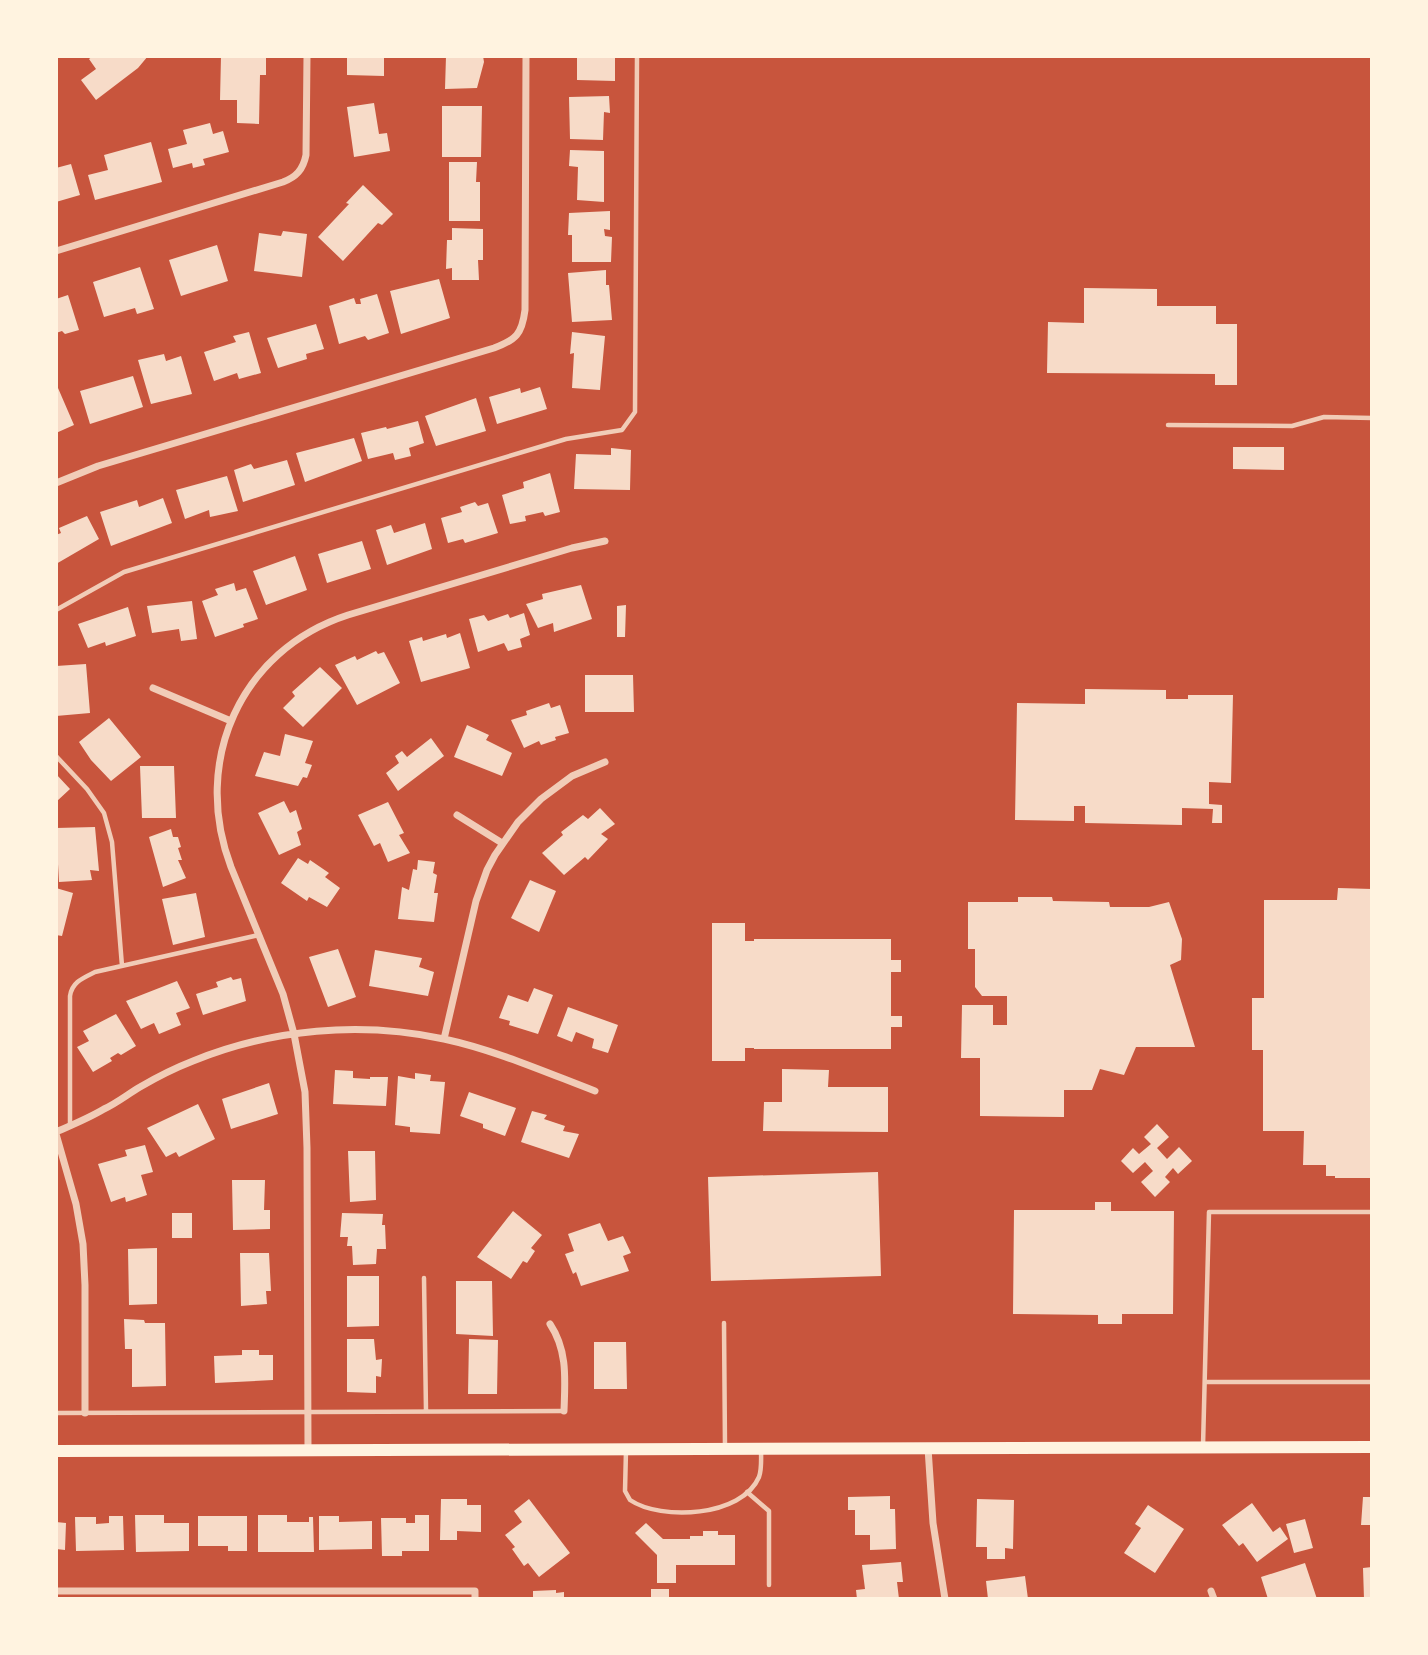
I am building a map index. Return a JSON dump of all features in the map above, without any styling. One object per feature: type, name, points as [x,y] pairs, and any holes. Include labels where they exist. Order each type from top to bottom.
[{"type":"main road","points":[[56,1451],[1372,1447]]},
{"type":"street","points":[[56,251],[290,179],[301,170],[306,155],[307,56]]},
{"type":"street","points":[[56,483],[98,466],[511,341],[522,328],[525,310],[526,56]]},
{"type":"street","points":[[308,1450],[305,1092],[294,1034],[279,984],[224,849],[219,828],[216,785],[223,740],[240,701],[263,668],[311,630],[329,621],[572,548],[605,541]]},
{"type":"street","points":[[153,688],[231,721]]},
{"type":"street","points":[[444,1039],[476,901],[487,870],[502,843],[528,811],[555,788],[572,776],[605,762]]},
{"type":"street","points":[[457,815],[502,843]]},
{"type":"street","points":[[85,1413],[84,1254],[78,1214],[56,1133],[193,1061],[252,1042],[294,1034],[342,1030],[397,1032],[444,1039],[491,1052],[595,1090]]},
{"type":"street","points":[[550,1325],[560,1342],[565,1363],[564,1411]]},
{"type":"street","points":[[928,1448],[933,1523],[945,1599]]},
{"type":"street","points":[[56,1591],[475,1591],[475,1599]]},
{"type":"street","points":[[1211,1591],[1214,1599]]},
{"type":"lane","points":[[56,611],[124,572],[566,439],[622,430],[635,412],[637,56]]},
{"type":"lane","points":[[1168,425],[1292,426],[1324,417],[1372,418]]},
{"type":"lane","points":[[56,756],[87,789],[104,813],[112,842],[122,966]]},
{"type":"lane","points":[[70,1126],[69,996],[71,988],[79,979],[95,972],[259,935]]},
{"type":"lane","points":[[1203,1447],[1209,1212],[1372,1212]]},
{"type":"lane","points":[[424,1278],[426,1412]]},
{"type":"lane","points":[[724,1323],[725,1448]]},
{"type":"lane","points":[[1205,1382],[1372,1382]]},
{"type":"lane","points":[[56,1413],[564,1411]]},
{"type":"lane","points":[[626,1449],[626,1495],[633,1502],[669,1511],[692,1513],[722,1505],[747,1492],[758,1477],[761,1448]]},
{"type":"lane","points":[[747,1492],[769,1511],[769,1586]]},
{"type":"building","points":[[93,56],[148,56],[138,68],[96,100],[81,80],[96,69],[89,59]]},
{"type":"building","points":[[221,56],[266,56],[266,75],[260,75],[259,124],[237,123],[237,100],[220,100]]},
{"type":"building","points":[[347,56],[384,56],[384,76],[347,75]]},
{"type":"building","points":[[446,56],[483,56],[477,88],[445,89]]},
{"type":"building","points":[[577,56],[615,56],[615,81],[577,80]]},
{"type":"building","points":[[609,96],[610,113],[604,112],[603,140],[570,139],[569,97]]},
{"type":"building","points":[[374,103],[379,134],[387,133],[390,151],[354,157],[347,107]]},
{"type":"building","points":[[442,106],[482,106],[481,157],[442,157]]},
{"type":"building","points":[[210,123],[213,134],[223,131],[229,152],[203,159],[205,165],[193,168],[192,163],[173,168],[168,149],[187,144],[183,130]]},
{"type":"building","points":[[151,142],[162,182],[95,200],[88,175],[108,170],[104,155]]},
{"type":"building","points":[[570,150],[604,151],[604,202],[577,200],[578,167],[569,166]]},
{"type":"building","points":[[449,162],[477,162],[480,221],[449,221]]},
{"type":"building","points":[[71,164],[80,195],[56,202],[56,168]]},
{"type":"building","points":[[363,185],[393,214],[382,225],[378,223],[343,261],[318,237]]},
{"type":"building","points":[[610,211],[610,230],[604,229],[605,236],[612,237],[611,262],[572,262],[572,235],[568,235],[569,213]]},
{"type":"building","points":[[452,228],[483,229],[483,260],[478,260],[479,280],[452,280],[452,268],[446,269],[447,240],[452,240]]},
{"type":"building","points":[[283,231],[307,234],[302,277],[254,271],[259,233],[281,236]]},
{"type":"building","points":[[217,245],[228,281],[181,296],[169,260]]},
{"type":"building","points":[[140,267],[154,309],[137,314],[135,308],[104,317],[93,282]]},
{"type":"building","points":[[606,270],[612,320],[572,322],[568,273]]},
{"type":"building","points":[[439,279],[450,318],[401,334],[390,291]]},
{"type":"building","points":[[1084,288],[1157,289],[1157,306],[1216,306],[1216,324],[1237,324],[1237,385],[1215,385],[1215,374],[1047,373],[1048,322],[1084,323]]},
{"type":"building","points":[[377,294],[389,333],[368,340],[365,336],[339,344],[329,306],[354,298],[356,304],[361,304],[360,299]]},
{"type":"building","points":[[68,295],[79,330],[65,334],[62,331],[56,333],[56,299]]},
{"type":"building","points":[[316,324],[324,349],[306,354],[307,359],[278,368],[267,338]]},
{"type":"building","points":[[249,332],[261,373],[239,379],[237,373],[214,381],[204,352],[236,342],[233,336]]},
{"type":"building","points":[[572,332],[605,336],[600,390],[572,388]]},
{"type":"building","points":[[164,354],[166,361],[181,356],[192,394],[151,404],[138,360]]},
{"type":"building","points":[[133,376],[143,407],[90,424],[80,391]]},
{"type":"building","points":[[540,387],[547,409],[497,424],[489,397],[520,388],[521,393]]},
{"type":"building","points":[[58,388],[74,425],[56,433],[56,389]]},
{"type":"building","points":[[476,398],[486,431],[436,446],[425,416]]},
{"type":"building","points":[[418,421],[424,443],[409,448],[411,456],[395,460],[393,453],[368,459],[361,433]]},
{"type":"building","points":[[354,438],[362,461],[305,482],[296,453]]},
{"type":"building","points":[[1233,447],[1284,447],[1284,470],[1233,469]]},
{"type":"building","points":[[611,448],[631,450],[630,490],[574,489],[576,454],[611,455]]},
{"type":"building","points":[[287,460],[295,485],[243,502],[234,470],[251,464],[254,469]]},
{"type":"building","points":[[550,473],[560,512],[545,516],[543,512],[525,516],[526,521],[510,524],[502,495],[524,488],[523,482]]},
{"type":"building","points":[[227,476],[238,511],[210,517],[209,510],[185,519],[176,490]]},
{"type":"building","points":[[163,498],[172,523],[111,546],[100,512],[137,500],[139,507]]},
{"type":"building","points":[[475,502],[478,506],[488,503],[498,533],[465,543],[463,539],[448,543],[441,518],[462,512],[460,507]]},
{"type":"building","points":[[87,516],[99,539],[56,564],[56,535],[61,533],[59,528]]},
{"type":"building","points":[[425,523],[432,549],[387,565],[376,530],[391,525],[394,533]]},
{"type":"building","points":[[362,541],[371,569],[327,583],[318,554]]},
{"type":"building","points":[[295,556],[307,590],[266,605],[253,571]]},
{"type":"building","points":[[234,583],[236,591],[246,588],[258,619],[215,637],[202,601],[218,595],[215,589]]},
{"type":"building","points":[[581,585],[592,619],[554,632],[553,623],[538,628],[526,604],[543,599],[542,594]]},
{"type":"building","points":[[192,601],[197,639],[181,641],[179,629],[152,633],[147,606]]},
{"type":"building","points":[[626,605],[625,637],[617,637],[617,606]]},
{"type":"building","points":[[128,607],[136,636],[106,646],[105,642],[88,648],[78,624]]},
{"type":"building","points":[[524,613],[530,635],[520,639],[522,647],[508,651],[504,643],[478,652],[469,619],[484,615],[488,621],[508,614],[510,618]]},
{"type":"building","points":[[460,633],[470,668],[421,682],[409,641],[422,637],[423,641],[446,634],[447,638]]},
{"type":"building","points":[[376,651],[378,654],[384,652],[400,683],[357,705],[335,665],[355,656],[357,660]]},
{"type":"building","points":[[86,664],[90,713],[56,716],[56,666]]},
{"type":"building","points":[[320,667],[342,688],[303,727],[283,708],[295,696],[292,692]]},
{"type":"building","points":[[585,675],[633,675],[634,712],[585,712]]},
{"type":"building","points":[[1085,689],[1166,690],[1166,699],[1188,699],[1188,695],[1233,695],[1231,783],[1209,782],[1209,804],[1222,805],[1222,823],[1212,823],[1213,809],[1182,808],[1182,825],[1085,823],[1085,806],[1074,806],[1074,821],[1015,820],[1017,703],[1085,704]]},
{"type":"building","points":[[549,703],[551,708],[560,705],[569,733],[541,745],[539,741],[524,748],[511,720]]},
{"type":"building","points":[[109,718],[141,757],[111,781],[91,760],[79,742]]},
{"type":"building","points":[[467,725],[489,735],[486,740],[512,753],[502,776],[454,757]]},
{"type":"building","points":[[285,734],[313,741],[305,763],[312,765],[307,778],[303,777],[298,786],[255,776],[264,752],[280,756]]},
{"type":"building","points":[[431,738],[444,756],[398,791],[386,773],[399,763],[395,756],[402,751],[407,757]]},
{"type":"building","points":[[140,766],[174,766],[176,818],[142,818]]},
{"type":"building","points":[[56,774],[70,789],[56,802]]},
{"type":"building","points":[[284,801],[290,813],[296,810],[302,829],[297,832],[301,845],[279,855],[258,813]]},
{"type":"building","points":[[388,802],[404,833],[399,835],[410,853],[388,862],[380,843],[374,846],[358,815]]},
{"type":"building","points":[[600,808],[615,824],[601,834],[608,839],[588,860],[585,857],[564,875],[542,853],[563,835],[561,832],[583,815],[588,819]]},
{"type":"building","points":[[95,827],[99,871],[90,870],[92,880],[59,882],[56,828]]},
{"type":"building","points":[[171,829],[173,837],[178,837],[182,860],[178,860],[186,878],[163,887],[149,837]]},
{"type":"building","points":[[298,858],[308,864],[310,860],[329,873],[325,877],[340,888],[327,907],[309,897],[307,901],[281,883]]},
{"type":"building","points":[[418,860],[435,862],[433,873],[437,875],[434,893],[438,893],[434,922],[398,919],[402,887],[409,890],[413,869],[417,870]]},
{"type":"building","points":[[530,880],[556,891],[539,932],[511,918]]},
{"type":"building","points":[[56,888],[73,893],[62,936],[56,935]]},
{"type":"building","points":[[1338,888],[1372,889],[1372,1178],[1326,1176],[1326,1165],[1303,1165],[1304,1131],[1263,1131],[1263,1050],[1252,1050],[1252,998],[1264,998],[1264,900],[1337,900]]},
{"type":"building","points":[[196,893],[205,937],[173,945],[162,899]]},
{"type":"building","points":[[1018,897],[1109,902],[1110,907],[1149,907],[1169,902],[1182,939],[1181,960],[1170,965],[1195,1047],[1136,1047],[1124,1075],[1100,1069],[1092,1090],[1064,1090],[1064,1117],[980,1116],[980,1058],[961,1058],[962,1005],[993,1005],[993,1025],[1007,1025],[1007,996],[982,996],[975,987],[975,949],[968,949],[968,902],[1018,902]]},
{"type":"building","points":[[712,923],[745,923],[745,941],[891,939],[891,960],[901,960],[901,972],[891,972],[891,1016],[902,1016],[902,1027],[891,1027],[891,1049],[745,1048],[745,1061],[712,1061]]},
{"type":"building","points":[[338,949],[356,997],[328,1007],[309,957]]},
{"type":"building","points":[[375,950],[422,958],[419,967],[434,972],[428,996],[369,986]]},
{"type":"building","points":[[231,977],[233,980],[241,978],[246,1001],[203,1015],[196,994],[218,987],[216,982]]},
{"type":"building","points":[[177,981],[190,1008],[176,1013],[181,1025],[159,1034],[154,1023],[141,1029],[126,1001]]},
{"type":"building","points":[[534,988],[553,995],[538,1034],[509,1025],[510,1021],[499,1018],[508,995],[528,1002]]},
{"type":"building","points":[[568,1007],[618,1025],[608,1053],[592,1048],[594,1039],[576,1032],[572,1042],[557,1036]]},
{"type":"building","points":[[116,1014],[136,1046],[121,1055],[118,1053],[110,1058],[112,1061],[93,1072],[77,1047],[89,1041],[83,1031]]},
{"type":"building","points":[[782,1069],[829,1070],[828,1087],[888,1087],[888,1132],[763,1131],[764,1102],[782,1102]]},
{"type":"building","points":[[335,1070],[353,1071],[353,1078],[388,1077],[386,1106],[333,1104]]},
{"type":"building","points":[[415,1073],[431,1075],[430,1081],[445,1082],[440,1134],[410,1132],[410,1127],[395,1125],[398,1076],[415,1079]]},
{"type":"building","points":[[269,1083],[278,1114],[231,1129],[222,1099]]},
{"type":"building","points":[[469,1092],[516,1108],[505,1136],[460,1116]]},
{"type":"building","points":[[198,1104],[215,1139],[179,1157],[176,1152],[166,1157],[147,1128]]},
{"type":"building","points":[[532,1111],[547,1115],[544,1119],[565,1126],[563,1131],[579,1134],[569,1158],[521,1142]]},
{"type":"building","points":[[1157,1124],[1169,1137],[1157,1148],[1167,1159],[1179,1147],[1192,1161],[1178,1174],[1173,1168],[1165,1177],[1170,1182],[1155,1197],[1141,1182],[1153,1171],[1145,1162],[1133,1173],[1121,1161],[1133,1148],[1139,1154],[1151,1144],[1144,1137]]},
{"type":"building","points":[[145,1145],[153,1172],[141,1175],[147,1195],[126,1202],[125,1197],[111,1202],[98,1164],[127,1156],[125,1150]]},
{"type":"building","points":[[348,1151],[375,1151],[376,1200],[350,1202]]},
{"type":"building","points":[[878,1172],[881,1276],[711,1281],[708,1177]]},
{"type":"building","points":[[232,1180],[265,1180],[264,1210],[270,1210],[270,1229],[233,1230]]},
{"type":"building","points":[[1095,1202],[1111,1202],[1111,1211],[1174,1211],[1173,1314],[1122,1314],[1122,1324],[1098,1324],[1098,1315],[1013,1314],[1014,1210],[1095,1210]]},
{"type":"building","points":[[513,1211],[542,1235],[531,1248],[535,1251],[527,1263],[523,1261],[511,1279],[477,1257]]},
{"type":"building","points":[[172,1213],[192,1213],[192,1238],[172,1238]]},
{"type":"building","points":[[342,1213],[383,1214],[386,1249],[377,1249],[376,1264],[353,1265],[352,1246],[347,1246],[348,1237],[340,1237]]},
{"type":"building","points":[[600,1223],[608,1241],[623,1236],[631,1253],[623,1256],[629,1271],[581,1286],[565,1254],[574,1251],[568,1234]]},
{"type":"building","points":[[157,1248],[157,1304],[129,1305],[128,1249]]},
{"type":"building","points":[[240,1253],[269,1253],[271,1291],[266,1291],[267,1304],[241,1306]]},
{"type":"building","points":[[347,1276],[379,1276],[379,1326],[347,1327]]},
{"type":"building","points":[[456,1281],[492,1281],[493,1336],[456,1334]]},
{"type":"building","points":[[124,1319],[165,1323],[166,1386],[132,1387],[132,1349],[125,1349]]},
{"type":"building","points":[[347,1339],[374,1339],[376,1360],[382,1359],[381,1377],[376,1376],[376,1393],[347,1392]]},
{"type":"building","points":[[469,1339],[498,1340],[497,1394],[468,1394]]},
{"type":"building","points":[[594,1342],[626,1342],[627,1389],[594,1389]]},
{"type":"building","points":[[242,1350],[259,1350],[259,1355],[273,1355],[273,1380],[215,1383],[214,1356],[242,1355]]},
{"type":"building","points":[[890,1496],[890,1509],[895,1509],[896,1549],[870,1550],[870,1535],[855,1535],[855,1510],[848,1510],[848,1497]]},
{"type":"building","points":[[1363,1497],[1372,1497],[1372,1525],[1361,1525]]},
{"type":"building","points":[[441,1499],[467,1499],[467,1505],[481,1505],[481,1532],[457,1531],[457,1540],[440,1540]]},
{"type":"building","points":[[529,1499],[570,1553],[539,1577],[528,1563],[524,1566],[512,1549],[515,1547],[505,1535],[522,1522],[514,1511]]},
{"type":"building","points":[[977,1499],[1014,1500],[1013,1549],[1005,1548],[1005,1559],[987,1559],[987,1547],[976,1547]]},
{"type":"building","points":[[1252,1503],[1273,1532],[1280,1527],[1288,1539],[1257,1562],[1243,1543],[1239,1546],[1222,1525]]},
{"type":"building","points":[[1148,1505],[1184,1529],[1155,1573],[1124,1553],[1141,1528],[1135,1524]]},
{"type":"building","points":[[135,1515],[164,1515],[164,1523],[189,1523],[189,1551],[136,1552]]},
{"type":"building","points":[[258,1515],[287,1515],[287,1522],[309,1522],[309,1517],[313,1517],[314,1552],[258,1552]]},
{"type":"building","points":[[415,1515],[429,1515],[429,1551],[402,1551],[402,1556],[382,1556],[381,1518],[406,1518],[406,1523],[415,1523]]},
{"type":"building","points":[[109,1516],[123,1516],[124,1550],[76,1551],[75,1517],[96,1517],[96,1524],[109,1523]]},
{"type":"building","points":[[198,1516],[247,1516],[247,1551],[228,1551],[228,1546],[198,1546]]},
{"type":"building","points":[[319,1516],[339,1516],[339,1522],[372,1521],[372,1549],[319,1550]]},
{"type":"building","points":[[1305,1519],[1313,1548],[1294,1553],[1286,1524]]},
{"type":"building","points":[[56,1522],[66,1523],[65,1550],[56,1549]]},
{"type":"building","points":[[646,1523],[663,1539],[690,1539],[690,1536],[703,1536],[703,1531],[718,1531],[718,1535],[735,1535],[735,1565],[676,1565],[676,1583],[657,1583],[657,1555],[635,1533]]},
{"type":"building","points":[[901,1562],[903,1582],[897,1582],[899,1599],[857,1599],[856,1590],[865,1589],[862,1565]]},
{"type":"building","points":[[1305,1563],[1317,1599],[1268,1599],[1261,1577]]},
{"type":"building","points":[[1372,1567],[1372,1599],[1364,1599],[1363,1568]]},
{"type":"building","points":[[1025,1576],[1028,1599],[988,1599],[986,1581]]},
{"type":"building","points":[[651,1589],[669,1589],[669,1599],[651,1599]]},
{"type":"building","points":[[556,1590],[556,1593],[564,1592],[564,1599],[533,1599],[533,1591]]}]
